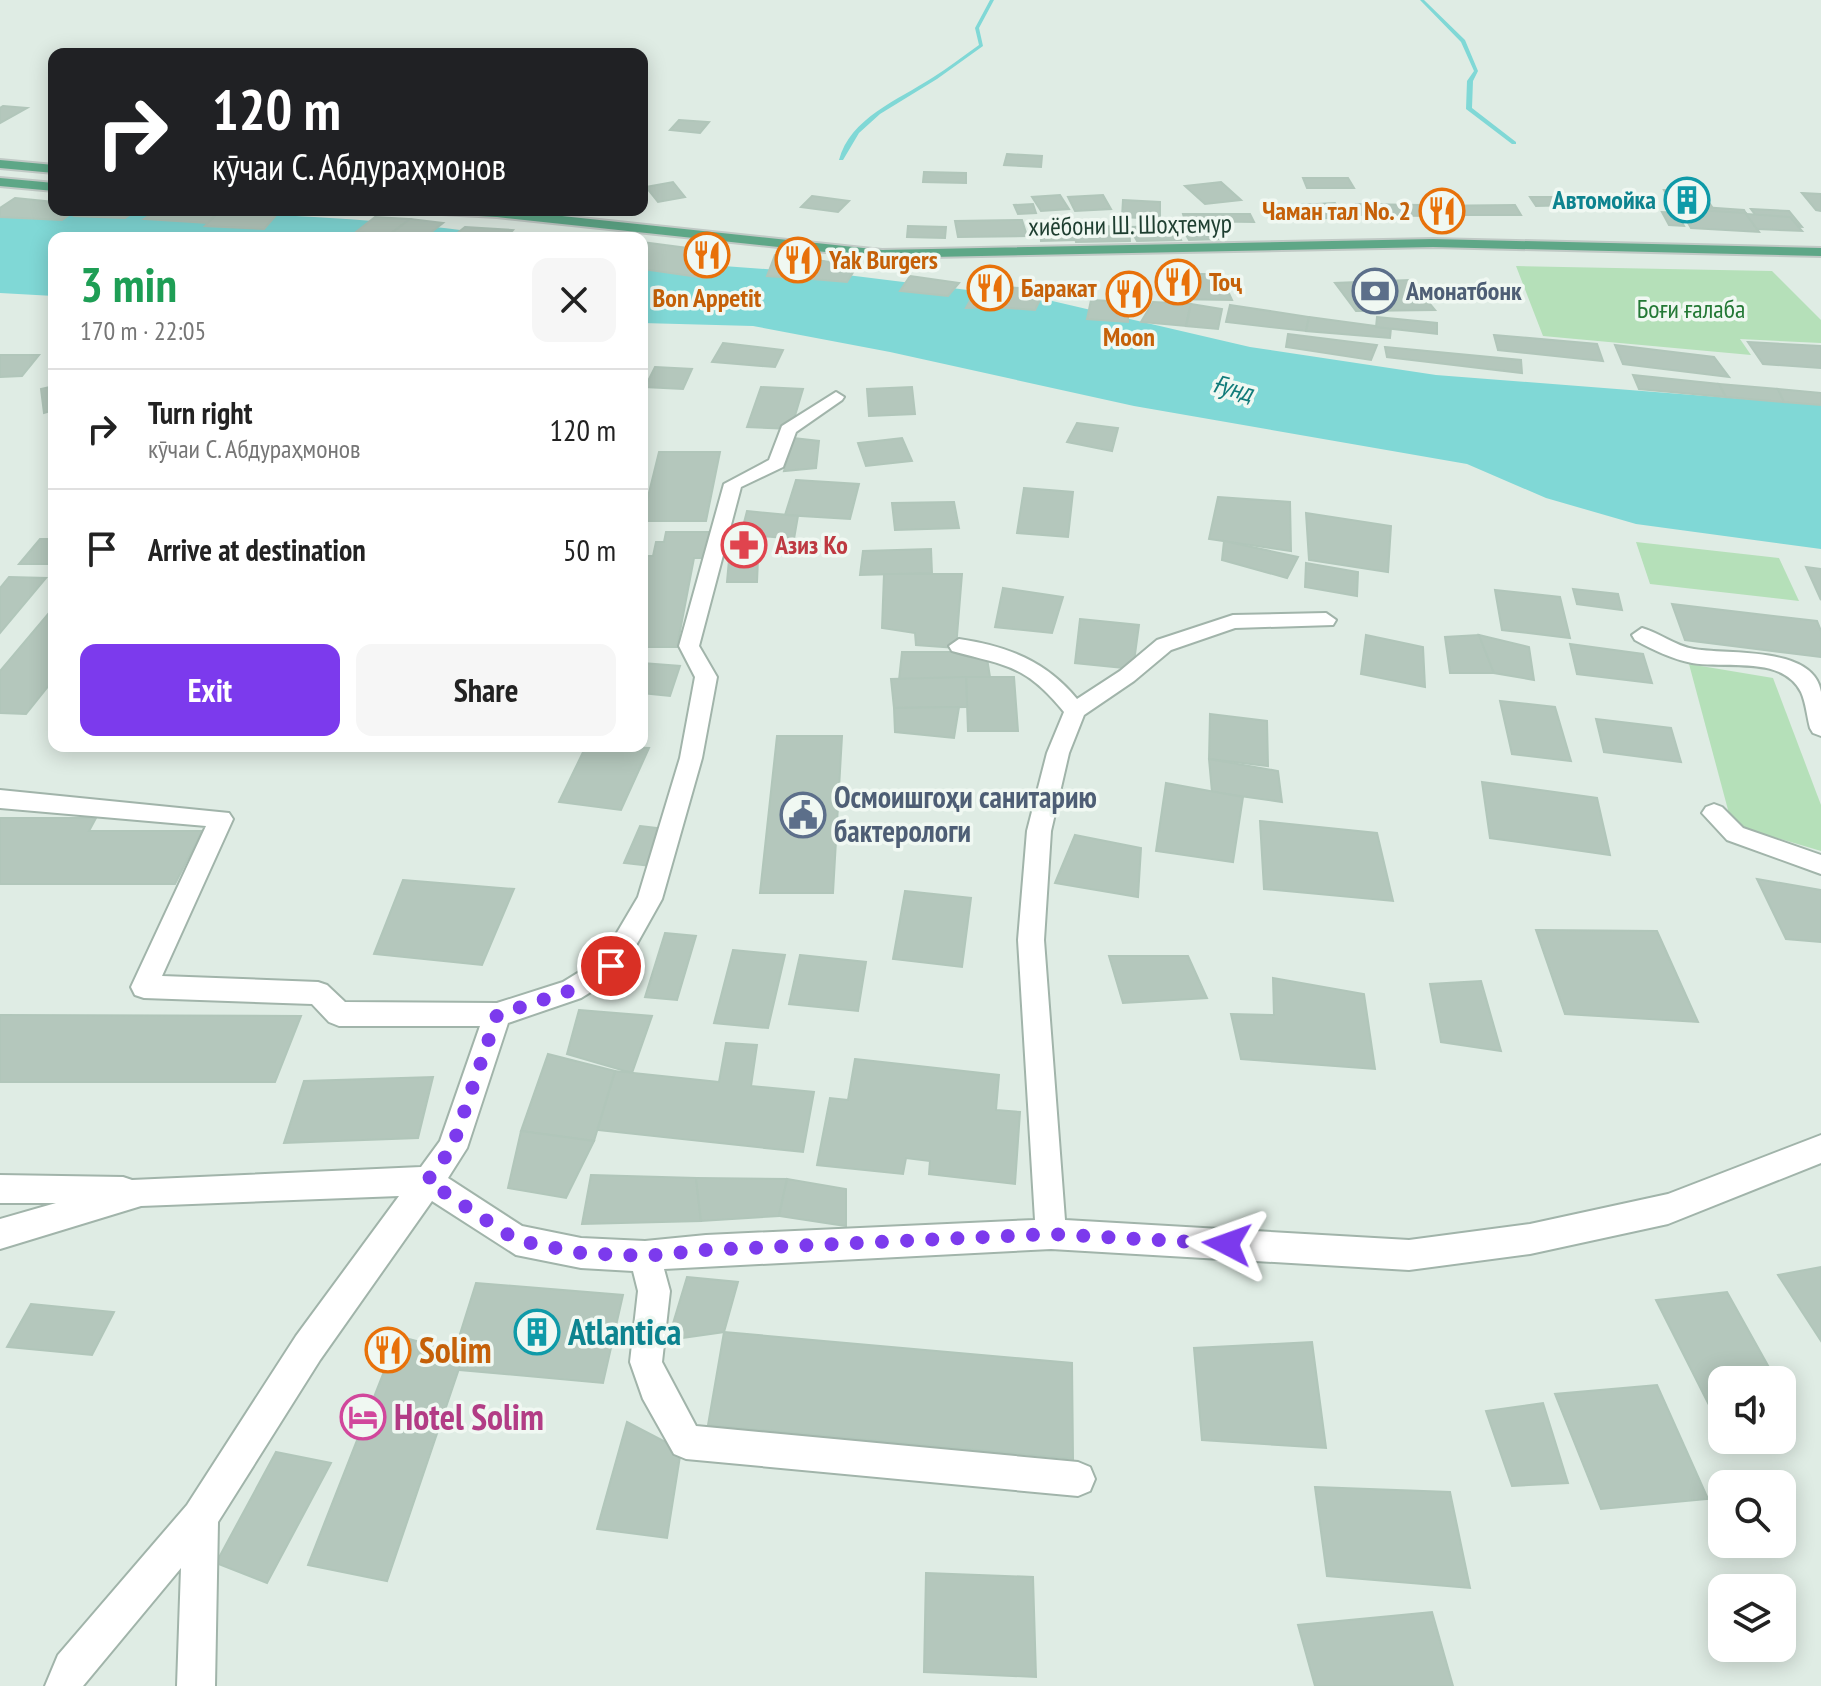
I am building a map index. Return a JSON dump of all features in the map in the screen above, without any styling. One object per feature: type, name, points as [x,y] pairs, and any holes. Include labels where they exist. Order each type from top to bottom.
[{"type":"main road","points":[[0,165],[48,169]]},
{"type":"main road","points":[[0,182],[48,186]]},
{"type":"main road","name":"хиёбони Ш. Шоҳтемур","points":[[525,216],[882,254],[1433,243],[1821,252]]},
{"type":"street","points":[[0,799],[221,819],[144,987],[318,993],[339,1014],[497,1015],[572,990],[611,966],[650,899],[691,758],[706,677],[689,646],[733,484],[777,463],[788,430],[836,397]]},
{"type":"street","points":[[1051,1234],[1031,940],[1039,831],[1058,753],[1075,711],[1127,676],[1164,645],[1233,622],[1326,620]]},
{"type":"street","points":[[1642,635],[1664,647],[1693,656],[1770,662],[1794,670],[1809,687],[1821,728]]},
{"type":"street","points":[[959,646],[989,649],[1012,657],[1053,683],[1075,711]]},
{"type":"street","points":[[1714,813],[1722,825],[1735,834],[1821,865]]},
{"type":"street","points":[[64,1686],[71,1668],[200,1518],[308,1348],[452,1148],[497,1015]]},
{"type":"street","points":[[0,1189],[26,1187],[141,1192],[427,1181],[516,1240],[581,1253],[645,1256],[706,1250],[1051,1234],[1409,1255],[1530,1239],[1668,1209],[1821,1149]]},
{"type":"street","points":[[0,1234],[141,1192]]},
{"type":"street","points":[[645,1256],[654,1291],[646,1362],[655,1387],[686,1442],[1078,1479]]},
{"type":"street","points":[[196,1686],[200,1518]]},
{"type":"green space","name":"Боғи ғалаба","points":[[1516,266],[1772,271],[1821,320],[1821,343],[1740,339],[1751,355],[1543,336]]},
{"type":"green space","points":[[1636,542],[1779,558],[1799,601],[1650,584]]},
{"type":"green space","points":[[1689,664],[1773,678],[1821,805],[1821,851],[1753,831],[1731,821]]},
{"type":"water","points":[[0,210],[48,210],[48,216],[292,216],[388,222],[474,232],[48,232],[48,296],[0,293]]},
{"type":"water","name":"Ғунд","points":[[648,260],[847,275],[1048,300],[1250,347],[1436,375],[1821,405],[1821,549],[1636,524],[1546,498],[1467,464],[1134,406],[890,352],[753,326],[648,323]]},
{"type":"building","points":[[0,108],[27,108],[0,123]]},
{"type":"building","points":[[679,120],[709,122],[700,133],[670,130]]},
{"type":"building","points":[[1007,154],[1042,156],[1041,167],[1004,165]]},
{"type":"building","points":[[924,172],[966,173],[966,183],[923,182]]},
{"type":"building","points":[[1303,178],[1348,178],[1354,188],[1307,188]]},
{"type":"building","points":[[673,182],[685,197],[658,202],[648,187]]},
{"type":"building","points":[[1221,182],[1241,200],[1205,204],[1185,186]]},
{"type":"building","points":[[1664,190],[1702,192],[1712,207],[1673,205]]},
{"type":"building","points":[[1802,193],[1821,194],[1821,211],[1816,210]]},
{"type":"building","name":"Автомойка","points":[[1667,194],[1701,196],[1708,206],[1673,203]]},
{"type":"building","points":[[1060,195],[1069,209],[1041,211],[1032,197]]},
{"type":"building","points":[[1103,195],[1111,209],[1075,211],[1068,197]]},
{"type":"building","points":[[812,196],[849,201],[838,212],[801,207]]},
{"type":"building","points":[[1530,197],[1569,197],[1575,205],[1536,206]]},
{"type":"building","points":[[15,198],[48,201],[48,216],[68,216],[62,220],[0,217],[0,208]]},
{"type":"building","points":[[1123,200],[1160,202],[1160,219],[1122,217]]},
{"type":"building","points":[[1335,203],[1346,217],[1311,219],[1301,205]]},
{"type":"building","points":[[1033,204],[1036,213],[1018,214],[1014,205]]},
{"type":"building","points":[[1356,204],[1421,205],[1427,216],[1361,215]]},
{"type":"building","points":[[1515,205],[1521,215],[1430,215],[1425,206]]},
{"type":"building","points":[[1674,205],[1744,210],[1753,226],[1683,220]]},
{"type":"building","points":[[1680,209],[1746,213],[1759,232],[1691,228]]},
{"type":"building","points":[[1751,209],[1789,211],[1802,227],[1763,225]]},
{"type":"building","points":[[1290,211],[1297,221],[1271,222],[1266,214]]},
{"type":"building","points":[[1662,212],[1677,213],[1684,226],[1669,225]]},
{"type":"building","points":[[1183,214],[1250,214],[1254,222],[1185,221]]},
{"type":"building","points":[[1746,214],[1790,217],[1802,231],[1757,229]]},
{"type":"building","points":[[75,216],[128,216],[125,218]]},
{"type":"building","points":[[148,216],[214,216],[208,223],[144,219]]},
{"type":"building","points":[[215,216],[275,216],[264,229],[205,226]]},
{"type":"building","points":[[375,217],[410,219],[393,232],[356,232]]},
{"type":"building","points":[[410,219],[443,223],[432,232],[393,232]]},
{"type":"building","points":[[1022,220],[1027,236],[958,237],[955,221]]},
{"type":"building","points":[[1072,225],[1129,227],[1130,241],[1076,242]]},
{"type":"building","points":[[908,226],[946,227],[945,238],[907,237]]},
{"type":"building","points":[[1040,226],[1073,227],[1076,240],[1041,241]]},
{"type":"building","points":[[1174,226],[1181,240],[1137,241],[1129,227]]},
{"type":"building","points":[[1181,226],[1219,226],[1225,239],[1189,240]]},
{"type":"building","points":[[465,227],[513,230],[511,232],[459,232]]},
{"type":"building","points":[[648,243],[726,253],[705,278],[648,270]]},
{"type":"building","points":[[775,255],[823,261],[811,279],[767,276]]},
{"type":"building","points":[[823,261],[857,266],[847,282],[811,279]]},
{"type":"building","points":[[1161,274],[1220,274],[1232,300],[1168,299]]},
{"type":"building","points":[[910,276],[959,283],[948,296],[900,291]]},
{"type":"building","points":[[1410,280],[1435,310],[1356,311],[1335,283]]},
{"type":"building","points":[[979,284],[1006,287],[997,307],[966,308]]},
{"type":"building","points":[[1006,287],[1045,290],[1035,310],[997,307]]},
{"type":"building","points":[[1091,300],[1128,302],[1128,322],[1087,319]]},
{"type":"building","points":[[1153,302],[1191,304],[1186,326],[1141,322]]},
{"type":"building","points":[[1191,304],[1222,309],[1218,329],[1186,326]]},
{"type":"building","points":[[1230,305],[1309,317],[1306,331],[1226,322]]},
{"type":"building","points":[[1309,317],[1391,328],[1390,338],[1306,331]]},
{"type":"building","points":[[1377,317],[1437,323],[1437,334],[1376,327]]},
{"type":"building","points":[[1288,334],[1377,345],[1371,360],[1286,347]]},
{"type":"building","points":[[1494,335],[1597,344],[1603,361],[1498,350]]},
{"type":"building","points":[[1748,342],[1821,346],[1821,368],[1763,364]]},
{"type":"building","points":[[723,343],[783,350],[775,367],[712,362]]},
{"type":"building","points":[[1615,345],[1714,357],[1729,377],[1623,364]]},
{"type":"building","points":[[1385,347],[1521,360],[1522,373],[1387,357]]},
{"type":"building","points":[[0,355],[39,355],[22,376],[0,377]]},
{"type":"building","points":[[655,367],[692,369],[683,389],[648,387]]},
{"type":"building","points":[[1633,375],[1719,384],[1726,397],[1639,389]]},
{"type":"building","points":[[1719,384],[1778,389],[1784,402],[1726,397]]},
{"type":"building","points":[[48,387],[48,412],[44,413],[41,389]]},
{"type":"building","points":[[761,387],[803,389],[791,429],[747,427]]},
{"type":"building","points":[[912,387],[915,414],[869,416],[867,389]]},
{"type":"building","points":[[1778,389],[1821,393],[1821,405],[1784,402]]},
{"type":"building","points":[[1077,423],[1118,428],[1112,451],[1067,442]]},
{"type":"building","points":[[793,438],[819,441],[816,468],[784,471]]},
{"type":"building","points":[[902,438],[912,461],[866,466],[858,443]]},
{"type":"building","points":[[659,452],[720,452],[706,521],[648,521],[648,497]]},
{"type":"building","points":[[796,480],[859,484],[850,519],[785,515]]},
{"type":"building","points":[[1024,488],[1073,492],[1068,537],[1017,533]]},
{"type":"building","points":[[1218,497],[1290,502],[1291,551],[1209,539]]},
{"type":"building","points":[[954,502],[959,528],[895,530],[892,503]]},
{"type":"building","points":[[747,511],[798,516],[794,539],[741,534]]},
{"type":"building","points":[[1306,513],[1391,526],[1388,572],[1309,560]]},
{"type":"building","points":[[666,532],[710,532],[706,558],[694,558],[677,647],[648,647],[648,556],[653,556],[656,542],[664,542]]},
{"type":"building","points":[[759,536],[757,582],[727,582],[731,538]]},
{"type":"building","points":[[40,539],[48,539],[48,564],[19,564]]},
{"type":"building","points":[[1224,541],[1298,557],[1287,578],[1222,560]]},
{"type":"building","points":[[931,549],[932,573],[860,575],[863,551]]},
{"type":"building","points":[[1306,563],[1358,572],[1357,596],[1305,587]]},
{"type":"building","points":[[1806,567],[1821,569],[1821,600]]},
{"type":"building","points":[[884,574],[962,574],[956,648],[916,645],[915,633],[882,628]]},
{"type":"building","points":[[9,577],[46,578],[0,633],[0,588]]},
{"type":"building","points":[[1003,588],[1063,597],[1052,633],[995,627]]},
{"type":"building","points":[[1573,589],[1618,594],[1622,610],[1577,604]]},
{"type":"building","points":[[1495,590],[1560,597],[1570,638],[1502,630]]},
{"type":"building","points":[[1672,604],[1817,621],[1821,631],[1821,657],[1685,640]]},
{"type":"building","points":[[48,614],[48,686],[26,714],[0,713],[0,671]]},
{"type":"building","points":[[1080,619],[1139,625],[1133,669],[1075,663]]},
{"type":"building","points":[[1366,635],[1423,647],[1425,687],[1361,674]]},
{"type":"building","points":[[1479,635],[1494,673],[1450,673],[1445,637]]},
{"type":"building","points":[[1479,635],[1529,647],[1534,680],[1494,673]]},
{"type":"building","points":[[1570,644],[1643,654],[1652,683],[1577,674]]},
{"type":"building","points":[[902,652],[986,652],[990,677],[899,680]]},
{"type":"building","points":[[648,663],[680,666],[670,696],[648,694]]},
{"type":"building","points":[[966,677],[1014,677],[1018,731],[968,731]]},
{"type":"building","points":[[966,677],[967,707],[894,708],[891,679]]},
{"type":"building","points":[[1500,701],[1555,707],[1571,761],[1512,754]]},
{"type":"building","points":[[959,707],[954,738],[895,732],[894,708]]},
{"type":"building","points":[[1210,714],[1267,721],[1268,766],[1209,759]]},
{"type":"building","points":[[1596,719],[1671,728],[1681,762],[1604,752]]},
{"type":"building","name":"Осмоишгоҳи санитарию бактерологи","points":[[777,736],[842,736],[833,893],[760,893]]},
{"type":"building","points":[[583,752],[647,752],[621,810],[559,802]]},
{"type":"building","points":[[1209,759],[1278,771],[1282,802],[1212,792]]},
{"type":"building","points":[[1482,782],[1597,798],[1610,855],[1490,838]]},
{"type":"building","points":[[1166,783],[1243,797],[1233,862],[1156,851]]},
{"type":"building","points":[[0,818],[96,818],[89,831],[202,831],[175,884],[0,884]]},
{"type":"building","points":[[1260,821],[1377,833],[1393,901],[1264,889]]},
{"type":"building","points":[[640,826],[666,829],[651,866],[624,863]]},
{"type":"building","points":[[1075,835],[1141,848],[1138,897],[1055,883]]},
{"type":"building","points":[[1757,879],[1821,890],[1821,942],[1786,939]]},
{"type":"building","points":[[403,880],[514,889],[482,965],[374,954]]},
{"type":"building","points":[[905,891],[971,898],[962,967],[893,959]]},
{"type":"building","points":[[1536,930],[1657,931],[1698,1022],[1565,1014]]},
{"type":"building","points":[[665,933],[696,936],[677,1000],[645,997]]},
{"type":"building","points":[[733,950],[785,955],[768,1028],[714,1023]]},
{"type":"building","points":[[800,955],[866,962],[858,1011],[789,1004]]},
{"type":"building","points":[[1109,956],[1188,956],[1207,998],[1123,1003]]},
{"type":"building","points":[[1273,978],[1364,994],[1375,1069],[1241,1059],[1231,1014],[1274,1015]]},
{"type":"building","points":[[1481,981],[1501,1051],[1441,1042],[1430,984]]},
{"type":"building","points":[[579,1010],[652,1016],[632,1073],[567,1054]]},
{"type":"building","points":[[0,1015],[301,1016],[275,1082],[0,1082]]},
{"type":"building","points":[[726,1043],[757,1045],[751,1086],[814,1092],[803,1152],[597,1130],[615,1071],[719,1082]]},
{"type":"building","points":[[548,1054],[615,1071],[594,1141],[521,1131]]},
{"type":"building","points":[[855,1059],[999,1075],[996,1110],[1020,1112],[1015,1184],[929,1174],[930,1161],[906,1158],[903,1174],[817,1165],[830,1098],[848,1100]]},
{"type":"building","points":[[433,1077],[418,1138],[284,1143],[304,1081]]},
{"type":"building","points":[[521,1131],[594,1141],[566,1198],[508,1188]]},
{"type":"building","points":[[591,1175],[696,1178],[701,1221],[582,1224]]},
{"type":"building","points":[[696,1178],[787,1179],[779,1216],[701,1221]]},
{"type":"building","points":[[787,1179],[846,1189],[846,1226],[779,1216]]},
{"type":"building","points":[[1821,1267],[1821,1341],[1778,1275]]},
{"type":"building","points":[[687,1277],[738,1282],[724,1332],[668,1340]]},
{"type":"building","name":"Atlantica","points":[[476,1283],[623,1295],[603,1383],[449,1369]]},
{"type":"building","points":[[1727,1292],[1768,1366],[1708,1366],[1708,1403],[1656,1300]]},
{"type":"building","points":[[31,1304],[114,1312],[92,1355],[7,1347]]},
{"type":"building","points":[[724,1332],[1072,1363],[1073,1459],[708,1425]]},
{"type":"building","points":[[398,1336],[464,1354],[387,1581],[308,1565]]},
{"type":"building","points":[[1312,1342],[1326,1448],[1202,1440],[1194,1348]]},
{"type":"building","points":[[1657,1385],[1708,1499],[1601,1509],[1555,1394]]},
{"type":"building","points":[[1543,1403],[1568,1483],[1512,1486],[1486,1411]]},
{"type":"building","points":[[627,1422],[681,1450],[667,1538],[597,1529]]},
{"type":"building","points":[[276,1452],[331,1463],[267,1583],[216,1563]]},
{"type":"building","points":[[1315,1487],[1450,1492],[1470,1588],[1327,1576]]},
{"type":"building","points":[[926,1573],[1033,1577],[1036,1677],[924,1672]]},
{"type":"building","points":[[1432,1612],[1453,1686],[1315,1686],[1298,1625]]},
{"type":"waterway","points":[[841,159],[857,132],[878,113],[936,78],[981,45],[977,28],[992,0]]},
{"type":"waterway","points":[[1422,0],[1463,41],[1476,71],[1470,81],[1469,109],[1514,143]]},
{"type":"place","name":"Автомойка","points":[[1687,200]]},
{"type":"place","name":"Чаман тал No. 2","points":[[1442,211]]},
{"type":"place","name":"Bon Appetit","points":[[707,255]]},
{"type":"place","name":"Yak Burgers","points":[[798,260]]},
{"type":"place","name":"Тоҷ","points":[[1178,282]]},
{"type":"place","name":"Баракат","points":[[990,288]]},
{"type":"place","name":"Амонатбонк","points":[[1375,291]]},
{"type":"place","name":"Moon","points":[[1129,294]]},
{"type":"place","name":"Азиз Ко","points":[[744,545]]},
{"type":"place","name":"Осмоишгоҳи санитарию бактерологи","points":[[803,815]]},
{"type":"place","name":"Atlantica","points":[[537,1332]]},
{"type":"place","name":"Solim","points":[[388,1350]]},
{"type":"place","name":"Hotel Solim","points":[[363,1417]]},
{"type":"route","points":[[611,966],[572,990],[497,1015],[452,1148],[427,1181],[516,1240],[581,1253],[645,1256],[706,1250],[1051,1234],[1227,1244]]}]
